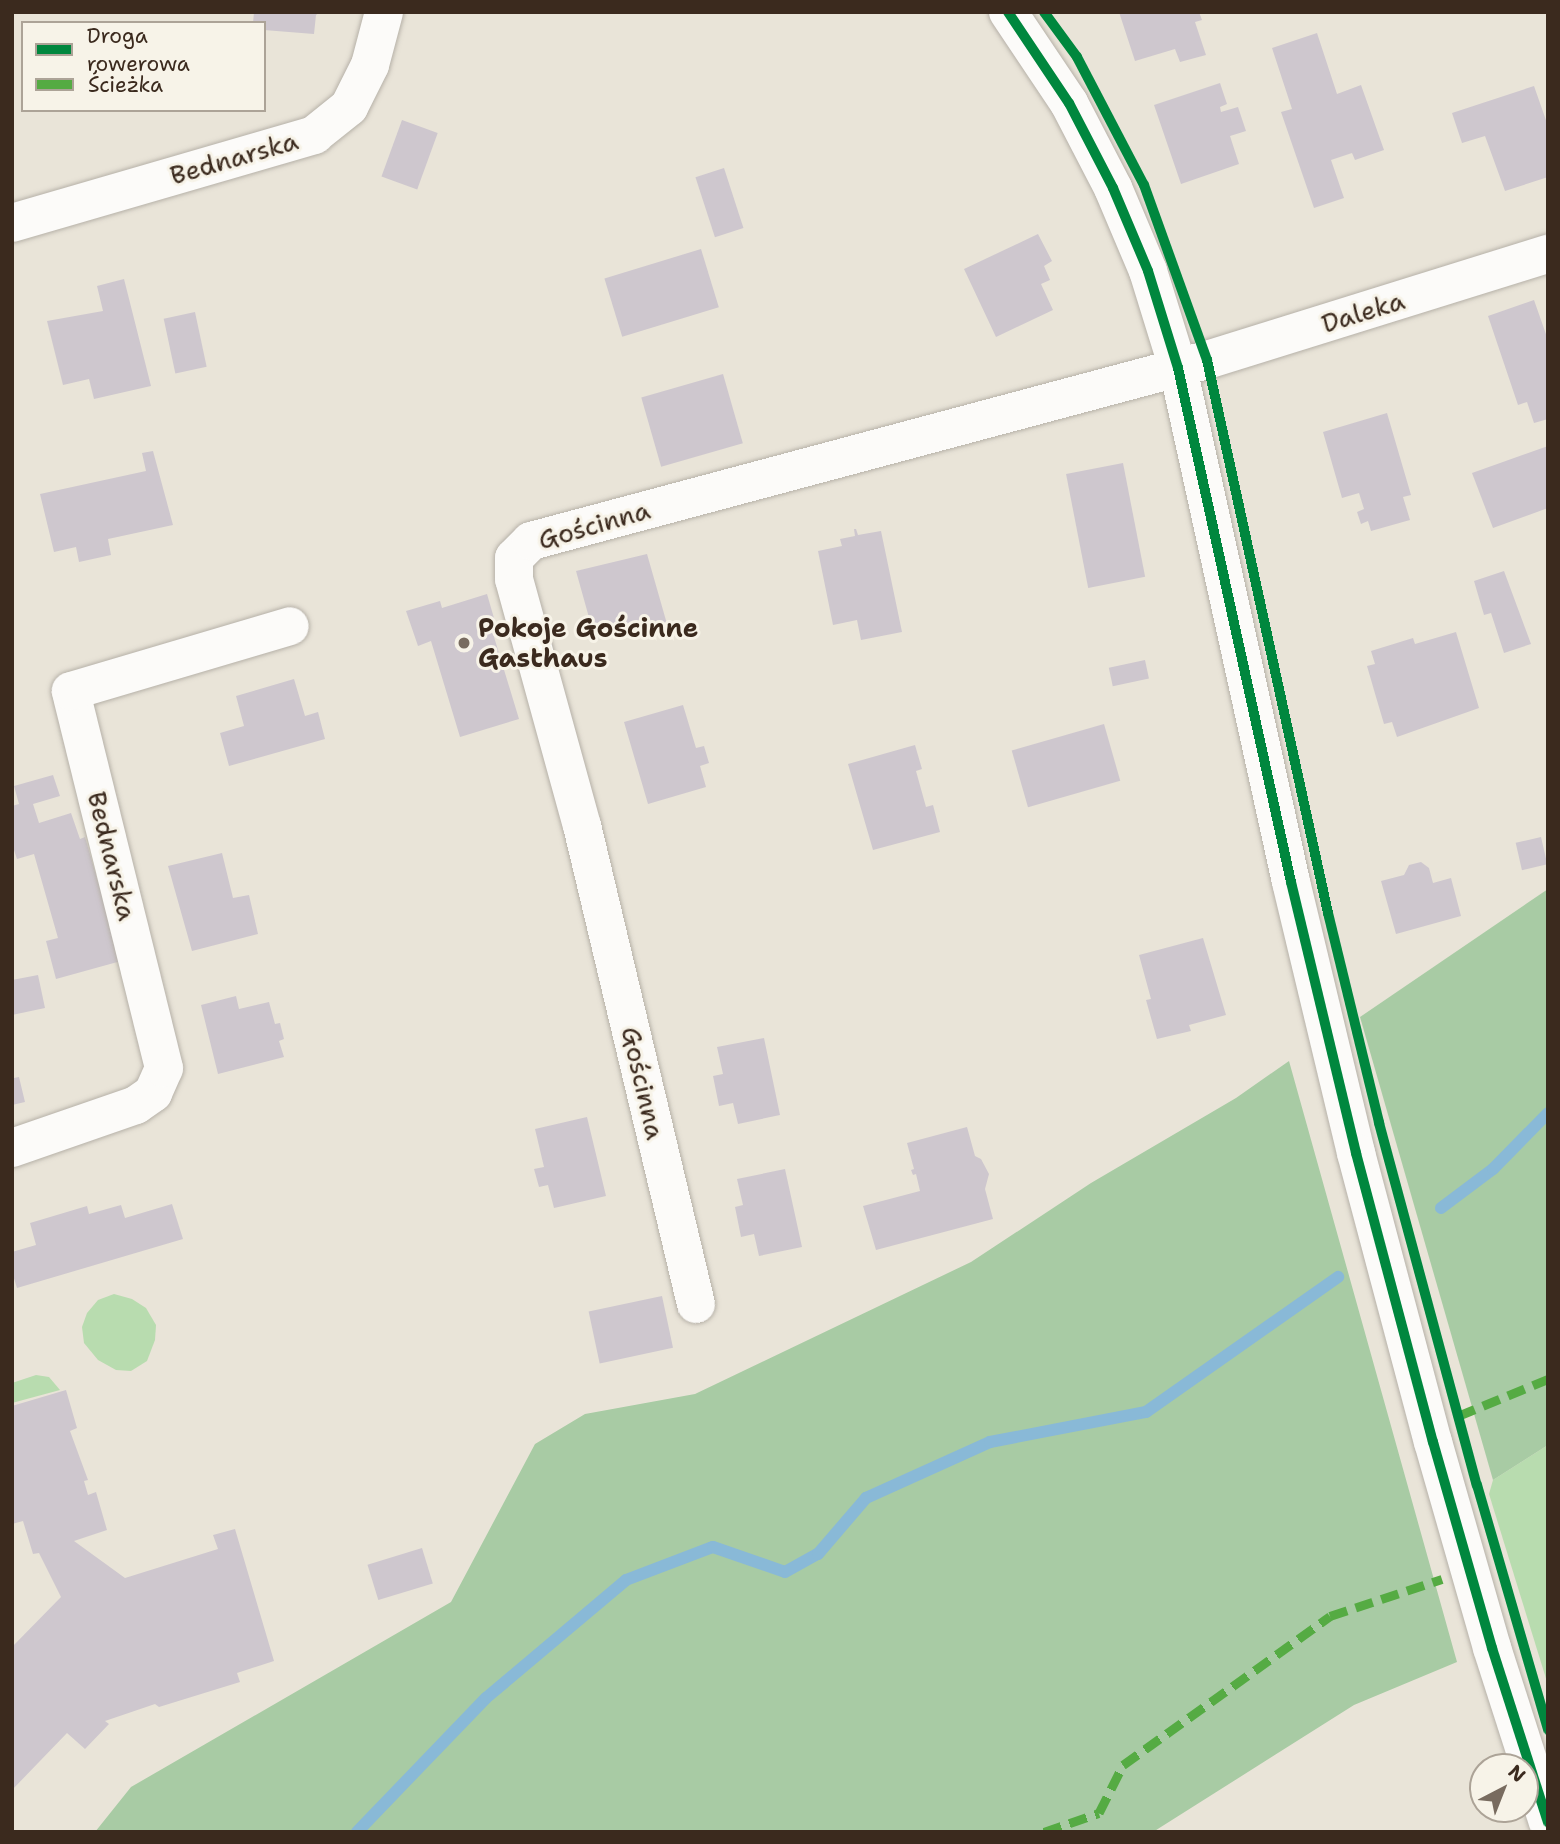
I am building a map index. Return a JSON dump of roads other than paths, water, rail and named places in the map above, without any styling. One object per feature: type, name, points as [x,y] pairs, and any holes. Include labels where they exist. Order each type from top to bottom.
[{"type":"street","name":"Bednarska","points":[[12,223],[314,135],[349,107],[370,65],[384,12]]},
{"type":"street","points":[[1008,12],[1069,103],[1113,188],[1148,271],[1178,368],[1291,882],[1356,1153],[1492,1648],[1548,1822]]},
{"type":"street","name":"Daleka","points":[[1178,368],[1548,254]]},
{"type":"street","name":"Gościnna","points":[[696,1304],[582,826],[514,579],[514,558],[531,541],[1178,368]]},
{"type":"street","name":"Bednarska","points":[[12,1148],[136,1105],[153,1093],[164,1068],[71,691],[290,626]]},
{"type":"waterway","points":[[1441,1208],[1493,1169],[1548,1113]]},
{"type":"waterway","points":[[357,1832],[486,1698],[626,1580],[713,1547],[785,1572],[818,1554],[866,1498],[990,1442],[1146,1412],[1338,1277]]},
{"type":"place","name":"Pokoje Gościnne Gasthaus","points":[[464,643]]}]
